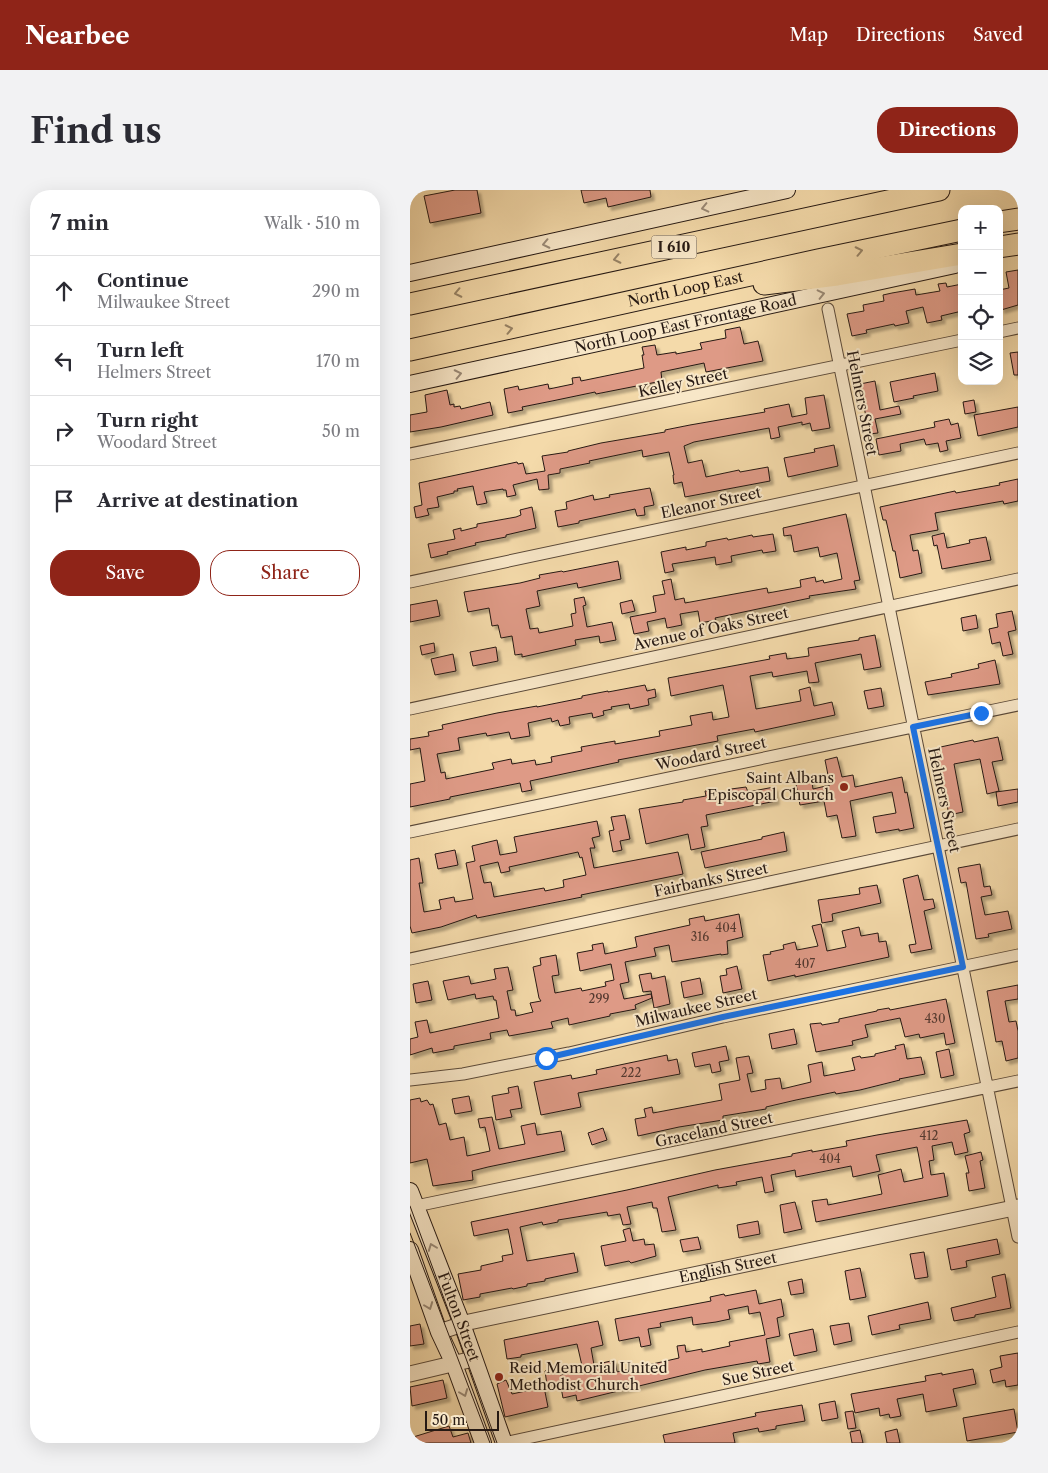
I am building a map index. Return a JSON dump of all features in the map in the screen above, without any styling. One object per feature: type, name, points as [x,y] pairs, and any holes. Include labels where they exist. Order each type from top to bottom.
[{"type":"highway","points":[[656,251],[880,190]]},
{"type":"highway","name":"I 610","points":[[410,304],[939,190]]},
{"type":"highway","points":[[1003,221],[1018,219]]},
{"type":"highway","name":"North Loop East","points":[[410,350],[958,231]]},
{"type":"highway","points":[[1003,246],[1018,244]]},
{"type":"highway","points":[[640,300],[837,275],[958,255]]},
{"type":"main road","points":[[410,274],[787,190]]},
{"type":"main road","points":[[1003,255],[1018,252]]},
{"type":"main road","name":"North Loop East Frontage Road","points":[[410,384],[958,265]]},
{"type":"main road","name":"Fulton Street","points":[[413,1199],[462,1324],[504,1443]]},
{"type":"main road","name":"Fulton Street","points":[[410,1250],[439,1332],[454,1364],[483,1443]]},
{"type":"street","name":"Helmers Street","points":[[828,310],[988,1087],[1015,1207],[1018,1237]]},
{"type":"street","points":[[1003,331],[1018,328]]},
{"type":"street","name":"Kelley Street","points":[[410,454],[958,341]]},
{"type":"street","name":"Eleanor Street","points":[[410,582],[1018,453]]},
{"type":"street","name":"Avenue of Oaks Street","points":[[410,709],[1018,579]]},
{"type":"street","name":"Woodard Street","points":[[410,832],[1018,705]]},
{"type":"street","name":"Fairbanks Street","points":[[410,959],[1018,829]]},
{"type":"street","name":"Milwaukee Street","points":[[410,1080],[462,1074],[569,1053],[723,1017],[1018,955]]},
{"type":"street","name":"Graceland Street","points":[[413,1199],[1018,1081]]},
{"type":"street","name":"English Street","points":[[439,1332],[462,1324],[1015,1207]]},
{"type":"street","name":"Sue Street","points":[[504,1443],[1018,1332]]},
{"type":"street","points":[[410,1374],[474,1359]]},
{"type":"building","points":[[455,190],[477,190],[481,213],[430,223],[424,196]]},
{"type":"building","points":[[581,190],[650,190],[651,197],[608,207],[606,198],[584,203]]},
{"type":"building","points":[[1018,270],[1018,305],[1003,309],[1003,289],[1009,288],[1006,272]]},
{"type":"building","points":[[946,283],[947,287],[958,285],[958,312],[941,316],[942,320],[927,323],[923,307],[906,311],[909,323],[866,330],[867,333],[852,336],[847,314],[864,311],[863,305],[884,301],[883,295],[915,289],[916,295],[940,291],[938,284]]},
{"type":"building","points":[[740,327],[744,344],[758,341],[763,361],[706,372],[704,363],[661,372],[662,381],[522,407],[523,410],[508,413],[504,389],[518,386],[519,390],[548,384],[549,389],[573,384],[572,378],[580,377],[581,381],[644,368],[642,347],[655,345],[657,355],[676,352],[676,354],[702,349],[700,343],[726,338],[725,330]]},
{"type":"building","points":[[1018,352],[1018,375],[1014,375],[1010,353]]},
{"type":"building","points":[[935,373],[938,391],[894,402],[890,382]]},
{"type":"building","points":[[875,381],[880,410],[899,406],[901,414],[875,419],[878,433],[869,434],[860,384]]},
{"type":"building","points":[[447,390],[450,405],[454,404],[454,407],[460,406],[461,409],[490,402],[493,415],[410,432],[410,415],[427,412],[425,395]]},
{"type":"building","points":[[824,395],[830,428],[812,431],[810,423],[802,425],[802,422],[778,427],[780,437],[771,439],[769,428],[694,442],[684,446],[688,463],[702,460],[706,477],[739,470],[740,472],[768,467],[770,481],[685,497],[682,482],[674,484],[669,452],[643,457],[642,450],[560,469],[560,473],[548,475],[549,489],[539,490],[537,479],[513,485],[516,495],[507,497],[506,490],[503,489],[484,492],[487,503],[477,505],[473,486],[457,489],[458,491],[454,491],[454,493],[437,497],[439,507],[427,509],[429,515],[416,518],[414,507],[422,505],[419,483],[517,462],[518,464],[523,463],[526,474],[545,471],[542,456],[665,432],[665,430],[690,425],[765,412],[764,409],[789,404],[792,417],[807,414],[805,398]]},
{"type":"building","points":[[974,400],[976,412],[965,414],[963,402]]},
{"type":"building","points":[[1018,407],[1018,427],[978,436],[974,415]]},
{"type":"building","points":[[949,419],[951,425],[958,423],[961,438],[946,441],[948,450],[940,452],[938,443],[926,445],[924,439],[900,444],[901,451],[879,455],[876,439],[935,427],[934,422]]},
{"type":"building","points":[[834,445],[838,466],[788,477],[784,458],[815,452],[814,449]]},
{"type":"building","points":[[1018,479],[1018,501],[1004,504],[1003,501],[935,513],[938,530],[910,535],[913,551],[918,550],[922,573],[900,578],[895,551],[893,551],[886,520],[883,520],[880,507],[955,491],[956,493],[1000,485],[999,483]]},
{"type":"building","points":[[650,488],[654,505],[644,507],[645,515],[637,516],[635,509],[558,527],[555,511],[567,509],[566,502],[593,495],[594,500],[610,497],[609,495]]},
{"type":"building","points":[[532,507],[536,528],[506,535],[506,537],[475,543],[476,545],[431,558],[428,544],[455,539],[453,530],[461,528],[461,531],[477,527],[477,524],[516,517],[521,515],[520,510]]},
{"type":"building","points":[[846,514],[860,580],[854,581],[856,589],[809,596],[810,598],[715,618],[716,620],[700,623],[698,611],[680,614],[682,625],[667,628],[665,618],[647,622],[649,631],[634,634],[630,617],[656,612],[653,596],[665,594],[662,581],[671,579],[675,600],[684,598],[685,603],[767,588],[768,593],[801,587],[800,580],[815,577],[816,582],[823,580],[824,583],[842,579],[837,553],[820,557],[818,547],[794,552],[791,535],[784,536],[783,528]]},
{"type":"building","points":[[944,533],[947,548],[970,543],[969,540],[986,537],[991,560],[942,569],[937,545],[934,546],[932,536]]},
{"type":"building","points":[[773,534],[776,551],[763,553],[762,550],[731,556],[732,562],[716,565],[715,557],[672,564],[674,571],[665,573],[661,552],[686,547],[686,550],[706,546],[706,542],[727,538],[728,540],[752,535],[753,537]]},
{"type":"building","points":[[618,561],[621,579],[578,588],[577,583],[537,591],[540,606],[526,609],[530,629],[538,628],[539,633],[573,626],[571,614],[576,613],[574,599],[584,597],[586,605],[583,606],[587,627],[612,622],[616,640],[600,643],[599,636],[575,640],[576,645],[522,657],[522,654],[515,655],[512,636],[501,638],[498,625],[492,626],[489,608],[468,612],[464,592],[520,583],[540,578],[539,575]]},
{"type":"building","points":[[437,600],[440,616],[410,622],[410,605]]},
{"type":"building","points":[[632,600],[635,611],[622,614],[620,603]]},
{"type":"building","points":[[1012,611],[1016,630],[1008,632],[1013,654],[1003,656],[1000,642],[992,644],[989,629],[998,627],[996,614]]},
{"type":"building","points":[[976,615],[978,628],[963,631],[961,618]]},
{"type":"building","points":[[875,635],[881,667],[864,670],[861,654],[815,663],[819,682],[809,683],[807,671],[773,677],[772,672],[750,676],[756,709],[801,701],[799,690],[810,687],[814,706],[832,702],[835,715],[755,732],[754,729],[717,736],[718,741],[618,760],[619,762],[530,781],[532,790],[522,792],[520,783],[410,807],[410,784],[425,781],[420,748],[410,750],[410,739],[429,736],[428,732],[443,729],[442,725],[582,698],[582,696],[608,691],[645,685],[647,691],[655,689],[656,697],[648,699],[649,705],[630,709],[629,704],[611,707],[612,709],[603,711],[604,715],[593,718],[592,713],[569,717],[570,724],[560,726],[558,720],[552,722],[551,718],[528,723],[530,736],[511,739],[509,732],[487,736],[486,733],[458,738],[460,750],[437,754],[441,773],[445,772],[446,779],[494,769],[492,763],[511,759],[512,764],[535,760],[536,765],[552,762],[551,757],[582,751],[581,747],[615,741],[615,744],[660,736],[659,731],[692,725],[690,716],[712,712],[713,720],[729,717],[723,685],[671,696],[668,678],[770,659],[769,656],[786,653],[787,659],[809,656],[808,648],[859,640],[859,638]]},
{"type":"building","points":[[434,643],[435,652],[422,655],[420,646]]},
{"type":"building","points":[[496,647],[498,661],[473,666],[470,652]]},
{"type":"building","points":[[453,654],[456,671],[435,675],[431,659]]},
{"type":"building","points":[[995,660],[1000,684],[928,695],[925,682],[952,677],[951,674],[979,668],[978,664]]},
{"type":"building","points":[[881,688],[884,706],[868,709],[864,691]]},
{"type":"building","points":[[998,737],[1003,760],[992,762],[999,791],[987,794],[980,759],[954,764],[963,812],[949,815],[936,748]]},
{"type":"building","points":[[837,757],[842,777],[853,775],[855,787],[902,777],[914,828],[876,833],[873,817],[896,813],[892,792],[850,801],[856,836],[842,838],[837,815],[827,817],[824,801],[800,805],[795,779],[811,776],[813,789],[830,785],[825,760]]},
{"type":"building","points":[[746,787],[748,792],[774,787],[776,801],[706,815],[708,826],[701,827],[705,847],[691,850],[688,834],[646,844],[639,809],[683,802],[683,800],[706,796],[705,791],[714,790],[716,799],[732,796],[731,789]]},
{"type":"building","points":[[1018,789],[1018,802],[998,806],[996,792]]},
{"type":"building","points":[[625,815],[630,839],[620,841],[622,850],[613,852],[609,831],[614,830],[611,817]]},
{"type":"building","points":[[597,821],[600,836],[592,838],[595,848],[590,848],[594,868],[678,852],[683,874],[477,918],[476,915],[441,927],[412,933],[410,926],[410,860],[419,858],[423,883],[419,883],[424,912],[441,909],[439,900],[454,897],[455,902],[473,899],[466,863],[475,861],[472,846],[497,840],[500,855],[517,852],[514,837]],"holes":[[[578,852],[580,858],[582,857],[586,875],[563,880],[564,887],[545,891],[544,888],[494,897],[491,882],[484,883],[480,866],[498,862],[501,873],[510,871],[509,867]]]},
{"type":"building","points":[[784,832],[787,851],[705,868],[701,852],[762,839],[762,837]]},
{"type":"building","points":[[455,850],[458,865],[438,869],[435,854]]},
{"type":"building","points":[[980,864],[984,887],[990,886],[992,895],[981,897],[985,915],[1008,911],[1012,929],[988,934],[989,937],[976,939],[966,882],[961,883],[958,868]]},
{"type":"building","points":[[918,875],[924,900],[933,899],[935,908],[924,911],[932,949],[911,953],[909,945],[916,944],[903,879]]},
{"type":"building","points":[[877,885],[881,903],[832,914],[833,921],[822,923],[818,900],[860,894],[859,888]]},
{"type":"building","points":[[739,914],[743,937],[727,941],[728,954],[672,962],[669,945],[654,948],[656,956],[625,962],[629,982],[620,984],[624,999],[651,994],[652,998],[635,1005],[636,1009],[569,1025],[568,1018],[551,1022],[553,1028],[509,1036],[507,1030],[490,1033],[491,1039],[454,1046],[454,1049],[433,1053],[432,1048],[410,1055],[410,1039],[418,1037],[415,1022],[427,1020],[430,1033],[499,1018],[496,1000],[494,1000],[493,996],[476,999],[475,994],[448,1000],[443,981],[469,976],[471,984],[496,979],[494,969],[508,967],[513,990],[507,991],[511,1010],[515,1010],[516,1016],[533,1012],[530,1003],[541,1001],[533,967],[541,965],[540,958],[556,955],[559,975],[552,976],[555,993],[581,988],[582,991],[606,986],[605,982],[614,980],[611,964],[580,971],[577,953],[593,950],[592,945],[603,943],[605,954],[637,947],[635,937],[690,925],[689,919],[704,916],[705,921]]},
{"type":"building","points":[[821,924],[827,951],[846,947],[842,931],[859,927],[861,936],[878,933],[879,942],[886,941],[889,957],[768,981],[763,955],[784,949],[783,945],[795,942],[797,950],[818,946],[812,926]]},
{"type":"building","points":[[737,966],[742,989],[723,993],[720,976],[727,975],[726,969]]},
{"type":"building","points":[[651,973],[652,979],[665,976],[670,1004],[654,1008],[651,991],[643,992],[639,975]]},
{"type":"building","points":[[700,978],[703,994],[684,998],[681,982]]},
{"type":"building","points":[[428,981],[432,1000],[416,1003],[413,984]]},
{"type":"building","points":[[1018,985],[1018,999],[1005,1001],[1009,1022],[1016,1021],[1018,1058],[1006,1061],[1002,1041],[996,1042],[987,991]]},
{"type":"building","points":[[946,999],[955,1043],[946,1045],[944,1033],[920,1038],[919,1034],[905,1037],[900,1018],[865,1025],[868,1037],[852,1041],[853,1045],[816,1052],[810,1024],[821,1023],[822,1025],[839,1022],[839,1019],[877,1010],[889,1008],[890,1010]]},
{"type":"building","points":[[794,1029],[797,1044],[772,1049],[769,1034]]},
{"type":"building","points":[[904,1044],[907,1059],[921,1057],[925,1074],[860,1090],[836,1094],[835,1092],[766,1107],[766,1109],[723,1116],[723,1120],[638,1136],[635,1119],[646,1117],[644,1109],[652,1107],[653,1113],[722,1100],[719,1084],[740,1080],[736,1058],[749,1056],[753,1073],[747,1074],[751,1092],[766,1089],[765,1080],[780,1078],[782,1089],[811,1082],[808,1065],[822,1062],[824,1076],[855,1070],[852,1058],[875,1056],[875,1054],[896,1049],[895,1046]]},
{"type":"building","points":[[726,1046],[729,1060],[719,1062],[721,1071],[712,1073],[710,1064],[695,1067],[692,1053]]},
{"type":"building","points":[[949,1049],[954,1075],[941,1078],[936,1052]]},
{"type":"building","points":[[667,1055],[668,1061],[677,1059],[680,1074],[578,1093],[581,1107],[541,1115],[534,1082],[571,1075],[572,1079],[597,1074],[596,1070]]},
{"type":"building","points":[[518,1086],[522,1108],[510,1110],[512,1117],[496,1120],[492,1096],[509,1093],[508,1088]]},
{"type":"building","points":[[469,1096],[472,1111],[455,1114],[452,1099]]},
{"type":"building","points":[[420,1098],[421,1102],[427,1100],[430,1105],[433,1104],[439,1125],[446,1123],[450,1140],[464,1137],[467,1156],[490,1151],[485,1127],[480,1128],[478,1119],[492,1117],[499,1149],[525,1144],[521,1126],[535,1123],[537,1135],[561,1131],[565,1151],[472,1171],[473,1180],[433,1186],[427,1159],[410,1163],[410,1100]]},
{"type":"building","points":[[967,1120],[970,1132],[964,1134],[968,1152],[955,1155],[952,1142],[932,1146],[934,1160],[929,1161],[931,1175],[944,1173],[948,1196],[816,1222],[812,1201],[827,1199],[828,1205],[882,1194],[878,1175],[901,1169],[904,1182],[923,1178],[917,1147],[876,1155],[880,1171],[853,1177],[851,1166],[796,1177],[795,1170],[771,1175],[774,1191],[765,1193],[762,1177],[736,1182],[737,1185],[718,1188],[718,1185],[668,1197],[676,1230],[662,1232],[657,1208],[653,1208],[652,1202],[627,1207],[631,1224],[623,1225],[620,1214],[608,1216],[607,1212],[558,1220],[558,1222],[543,1225],[542,1222],[520,1227],[527,1261],[574,1253],[578,1272],[545,1279],[545,1281],[527,1284],[527,1286],[480,1294],[480,1297],[463,1300],[458,1274],[481,1270],[481,1266],[503,1261],[502,1256],[513,1254],[508,1229],[474,1236],[471,1222],[715,1170],[792,1156],[792,1154],[847,1146],[846,1141]]},
{"type":"building","points":[[603,1128],[607,1140],[592,1145],[588,1133]]},
{"type":"building","points":[[981,1152],[983,1160],[980,1161],[985,1188],[969,1191],[966,1173],[969,1173],[965,1156]]},
{"type":"building","points":[[795,1202],[802,1229],[784,1233],[780,1205]]},
{"type":"building","points":[[758,1221],[760,1234],[739,1238],[737,1225]]},
{"type":"building","points":[[630,1228],[633,1241],[644,1239],[645,1245],[654,1244],[656,1256],[631,1263],[629,1261],[605,1266],[601,1246],[626,1241],[623,1230]]},
{"type":"building","points":[[698,1237],[701,1249],[683,1252],[680,1240]]},
{"type":"building","points":[[997,1239],[1000,1254],[966,1261],[967,1267],[951,1270],[947,1249]]},
{"type":"building","points":[[924,1252],[928,1277],[915,1279],[910,1254]]},
{"type":"building","points":[[860,1268],[866,1297],[850,1300],[845,1271]]},
{"type":"building","points":[[1005,1274],[1011,1308],[954,1321],[951,1308],[996,1297],[992,1277]]},
{"type":"building","points":[[802,1279],[804,1293],[791,1295],[788,1282]]},
{"type":"building","points":[[756,1290],[759,1304],[781,1299],[784,1316],[777,1318],[780,1336],[766,1339],[770,1362],[758,1364],[757,1361],[705,1370],[577,1401],[576,1395],[563,1398],[560,1382],[547,1385],[545,1371],[559,1369],[560,1375],[583,1370],[577,1344],[507,1359],[504,1340],[598,1321],[603,1345],[591,1348],[594,1365],[615,1360],[617,1372],[679,1358],[677,1346],[685,1345],[686,1352],[702,1349],[702,1352],[730,1346],[729,1342],[765,1335],[760,1312],[749,1314],[748,1306],[728,1310],[730,1319],[716,1322],[693,1325],[692,1317],[660,1323],[661,1327],[648,1329],[651,1345],[641,1347],[639,1337],[619,1341],[615,1319],[711,1301],[710,1297],[724,1294],[725,1296]]},
{"type":"building","points":[[928,1302],[931,1319],[899,1325],[900,1329],[872,1335],[868,1316]]},
{"type":"building","points":[[849,1323],[852,1341],[834,1345],[830,1326]]},
{"type":"building","points":[[420,1324],[424,1344],[410,1346],[410,1326]]},
{"type":"building","points":[[813,1329],[817,1351],[794,1356],[789,1334]]},
{"type":"building","points":[[1018,1353],[1018,1385],[1006,1387],[1005,1380],[993,1383],[990,1370],[1002,1367],[1000,1356]]},
{"type":"building","points":[[973,1369],[976,1384],[953,1389],[957,1406],[926,1412],[923,1394],[897,1399],[901,1416],[890,1418],[889,1414],[880,1416],[879,1408],[855,1413],[851,1394],[926,1381],[925,1376]]},
{"type":"building","points":[[443,1380],[447,1398],[412,1406],[410,1387]]},
{"type":"building","points":[[506,1380],[512,1394],[544,1387],[548,1407],[505,1417],[497,1384]]},
{"type":"building","points":[[835,1401],[838,1418],[822,1421],[819,1404]]},
{"type":"building","points":[[802,1405],[805,1421],[776,1426],[776,1429],[759,1432],[758,1428],[733,1433],[735,1443],[665,1443],[663,1435],[756,1416],[755,1413]]},
{"type":"building","points":[[1014,1409],[1018,1432],[967,1441],[963,1418]]},
{"type":"building","points":[[853,1411],[856,1428],[848,1429],[845,1412]]},
{"type":"building","points":[[449,1426],[453,1437],[468,1433],[471,1443],[410,1443],[410,1438]]},
{"type":"building","points":[[897,1429],[900,1443],[887,1443],[885,1432]]},
{"type":"building","points":[[860,1430],[863,1443],[852,1443],[850,1432]]},
{"type":"tram line","points":[[410,1206],[497,1443]]},
{"type":"tram line","points":[[410,1233],[490,1443]]},
{"type":"place","name":"Saint Albans Episcopal Church","points":[[844,787]]},
{"type":"place","name":"Reid Memorial United Methodist Church","points":[[499,1377]]},
{"type":"route","points":[[546,1058],[723,1017],[963,967],[913,727],[981,713]]}]
